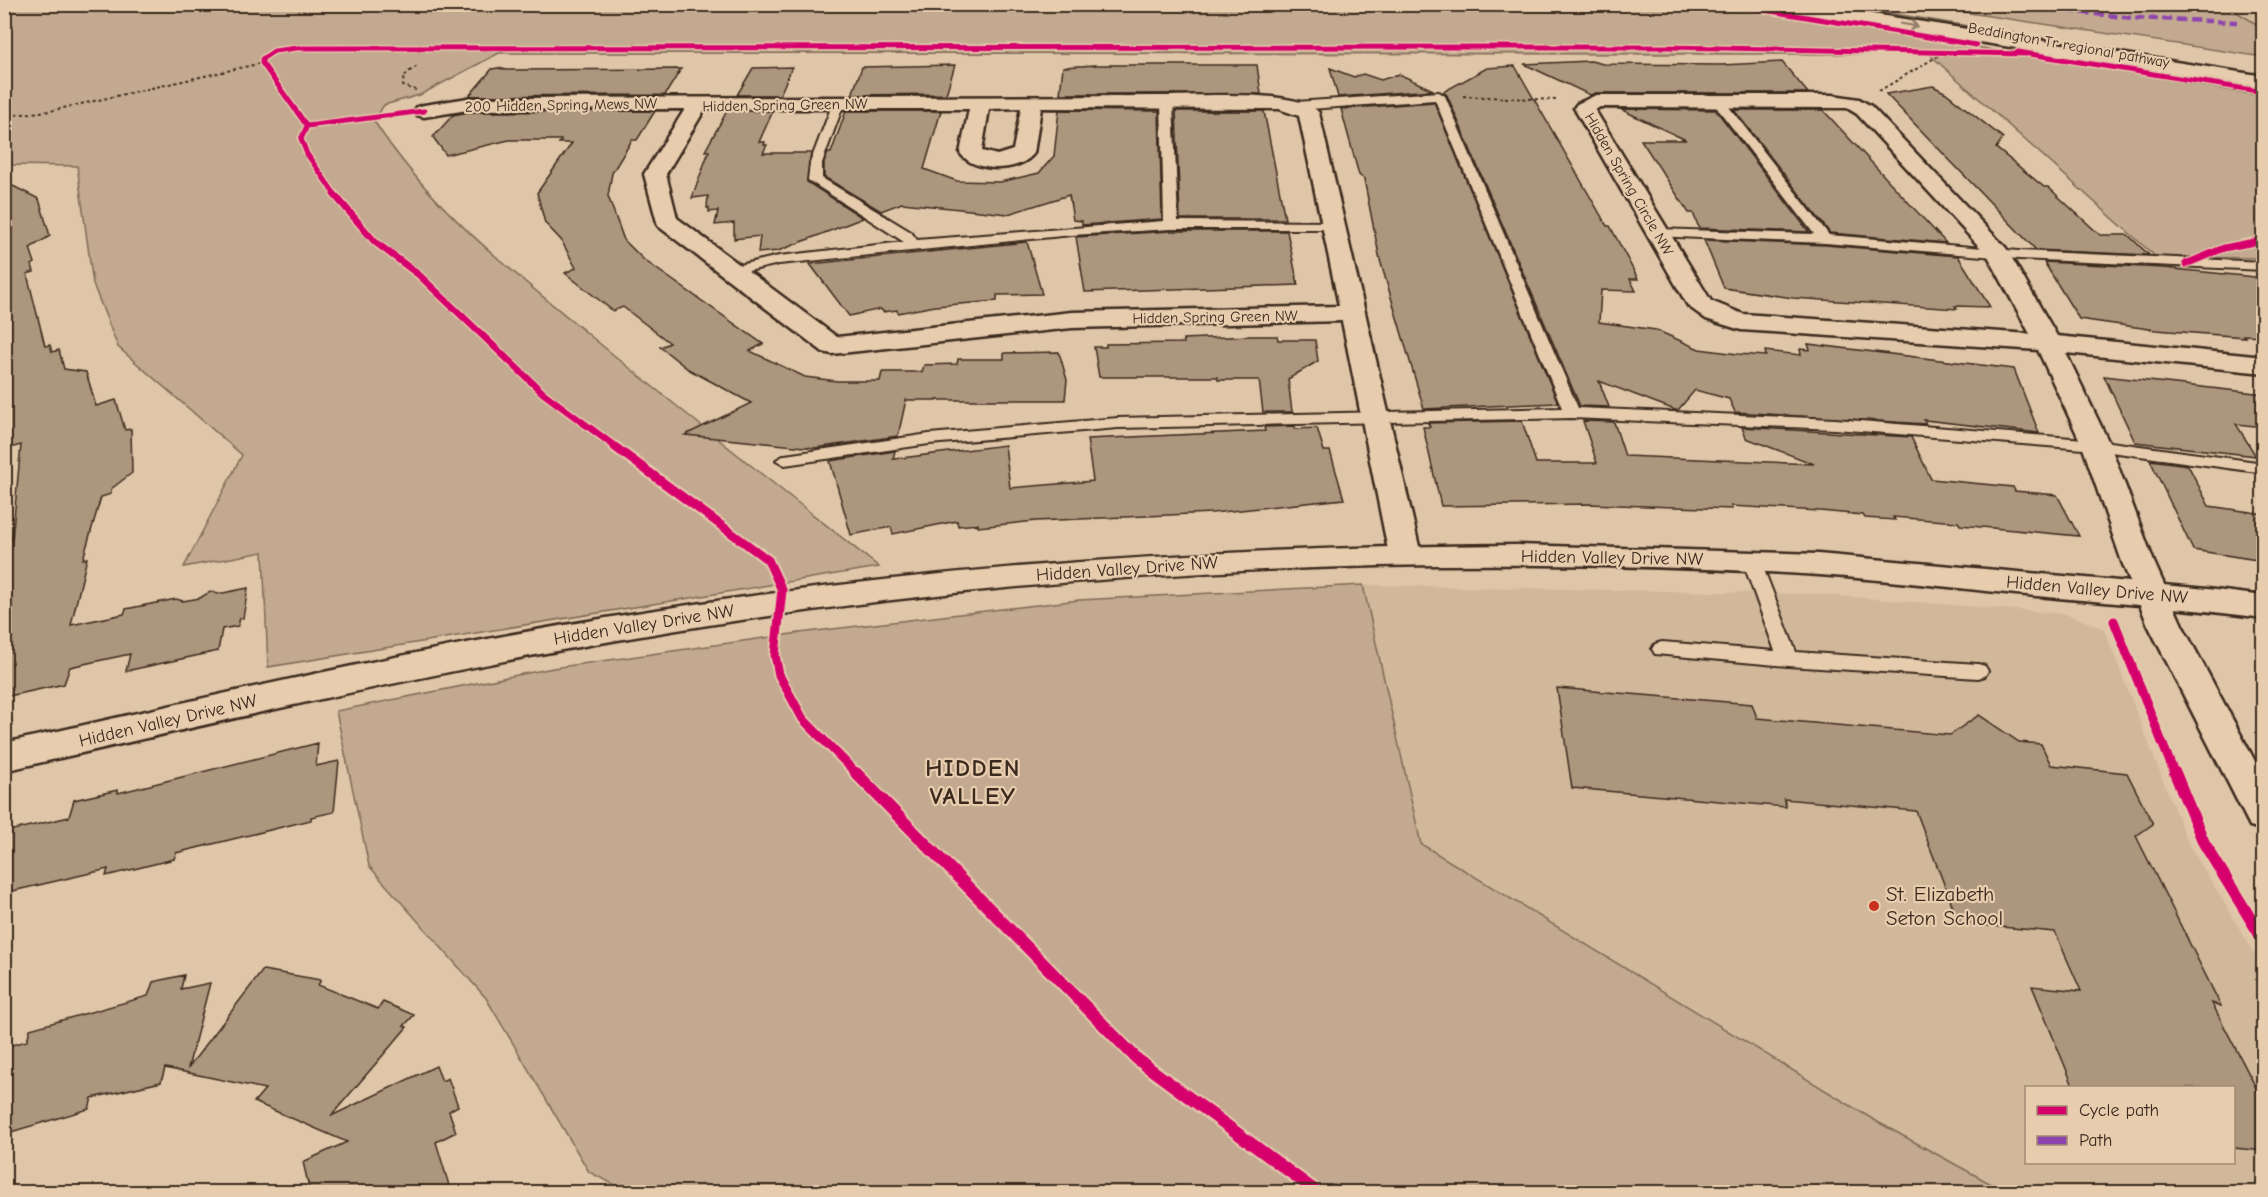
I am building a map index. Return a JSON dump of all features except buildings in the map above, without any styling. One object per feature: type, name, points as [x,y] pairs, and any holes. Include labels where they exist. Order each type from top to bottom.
[{"type":"street","points":[[1774,4],[2264,82]]},
{"type":"street","points":[[1875,4],[2264,69]]},
{"type":"street","name":"Hidden Spring Circle NW","points":[[2048,343],[1741,322],[1715,314],[1701,306],[1584,108],[1596,101],[1833,101],[1852,103],[1872,119],[1998,253],[2048,343],[2096,445],[2165,625],[2264,815]]},
{"type":"street","name":"200 Hidden Spring Mews NW","points":[[425,102],[698,104]]},
{"type":"street","name":"Hidden Spring Green NW","points":[[1296,106],[1279,103],[1167,102],[698,104],[655,174],[666,221],[832,346],[1072,320],[1354,314]]},
{"type":"street","points":[[980,103],[971,153],[981,160],[1000,162],[1015,159],[1023,153],[1032,103]]},
{"type":"street","points":[[1296,106],[1309,113],[1405,555]]},
{"type":"street","points":[[2048,343],[2264,365]]},
{"type":"street","name":"Hidden Valley Drive NW","points":[[4,758],[441,659],[609,628],[969,581],[1124,568],[1274,559],[1405,555],[1592,556],[1841,566],[2264,607]]},
{"type":"lane","points":[[1296,106],[1439,96],[1572,413]]},
{"type":"lane","points":[[1718,101],[1825,239]]},
{"type":"lane","points":[[1167,102],[1172,225]]},
{"type":"lane","points":[[837,103],[816,163],[815,180],[906,235],[913,245]]},
{"type":"lane","points":[[731,271],[779,260],[913,245],[1172,225],[1334,226]]},
{"type":"lane","points":[[1657,233],[1825,239],[1998,253],[2264,266]]},
{"type":"lane","points":[[785,460],[929,439],[1118,423],[1572,413],[1835,424],[2096,445],[2264,468]]},
{"type":"lane","points":[[1752,562],[1788,659]]},
{"type":"lane","points":[[1662,649],[1978,671]]},
{"type":"path","points":[[1923,51],[1957,52]]},
{"type":"path","points":[[1870,96],[1946,51]]},
{"type":"path","points":[[262,63],[262,59],[268,54]]},
{"type":"path","points":[[262,63],[269,72]]},
{"type":"path","points":[[4,116],[50,111],[262,63]]},
{"type":"path","points":[[418,66],[405,73],[402,79],[404,86],[425,102]]},
{"type":"path","points":[[1439,96],[1558,100]]},
{"type":"shaded area","points":[[1708,4],[1865,28],[2263,96],[2264,258],[2156,257],[1929,54],[499,53],[420,95],[384,105],[374,121],[420,182],[501,261],[660,393],[879,567],[268,667],[263,552],[184,567],[242,455],[118,347],[93,284],[77,166],[5,165],[5,5]]},
{"type":"shaded area","points":[[1808,5],[1841,5],[2120,51],[2121,54]]},
{"type":"shaded area","points":[[1916,5],[2225,5],[2263,28],[2263,57]]},
{"type":"shaded area","points":[[2225,5],[2263,5],[2263,28]]},
{"type":"shaded area","name":"St. Elizabeth Seton School","points":[[1363,585],[1814,594],[2067,614],[2104,629],[2186,839],[2263,968],[2263,1192],[2006,1192],[1874,1120],[1420,844]]},
{"type":"shaded area","points":[[1363,585],[1421,844],[1874,1120],[2006,1192],[629,1192],[589,1172],[486,998],[369,866],[336,711],[553,668],[799,633],[1079,600]]},
{"type":"marked path","points":[[2001,4],[2134,18],[2237,22]]},
{"type":"cycle path","name":"Beddington Tr regional pathway","points":[[1728,4],[1976,45]]},
{"type":"cycle path","name":"Beddington Tr regional pathway","points":[[307,126],[262,63],[262,59],[274,51],[297,48],[1667,47],[2027,54]]},
{"type":"cycle path","name":"Beddington Tr regional pathway","points":[[2018,52],[2264,92]]},
{"type":"cycle path","points":[[424,111],[307,126],[301,139],[307,154],[330,189],[375,242],[419,275],[543,393],[768,560],[777,575],[782,590],[775,655],[777,669],[803,719],[1137,1059],[1317,1192]]},
{"type":"cycle path","points":[[2186,264],[2204,254],[2243,243],[2264,240]]},
{"type":"cycle path","points":[[2114,621],[2147,708],[2204,843],[2264,941]]},
{"type":"place","name":"St. Elizabeth Seton School","points":[[1874,906]]},
{"type":"district","name":"HIDDEN VALLEY","points":[[973,782]]}]
